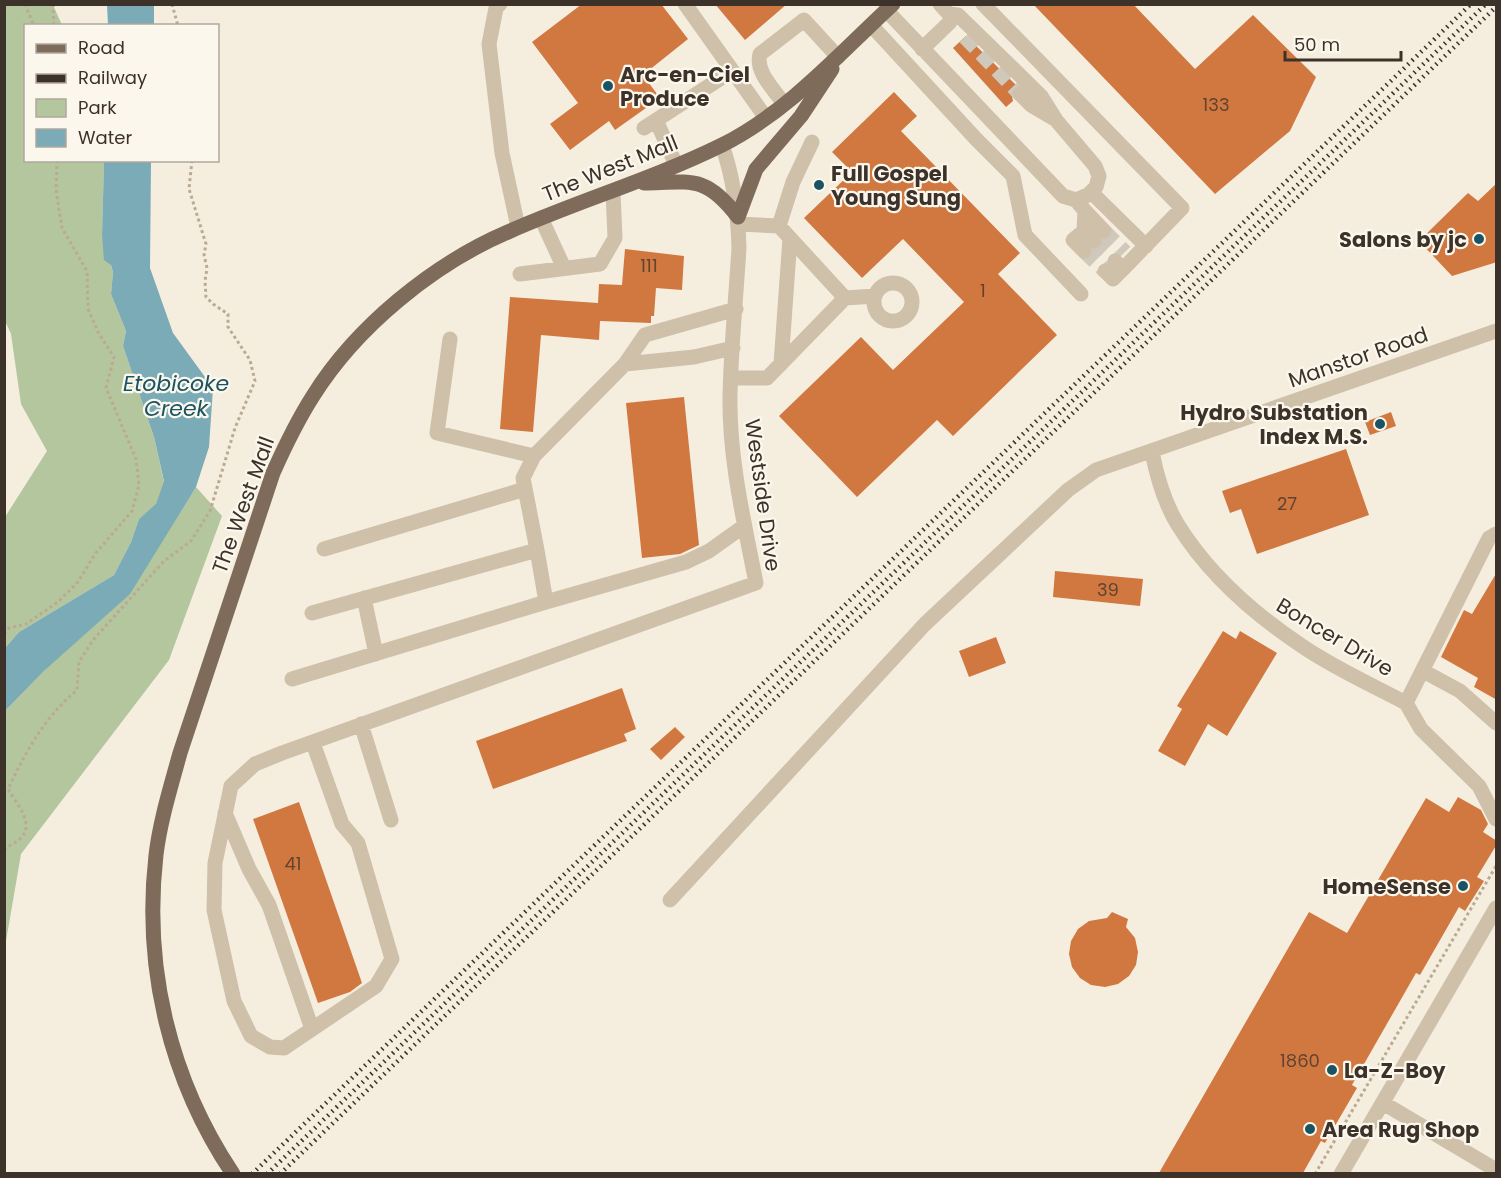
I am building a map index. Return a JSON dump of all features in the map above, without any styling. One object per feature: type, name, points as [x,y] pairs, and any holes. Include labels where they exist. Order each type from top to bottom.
[{"type":"main road","name":"The West Mall","points":[[233,1173],[197,1112],[176,1058],[162,1009],[156,975],[152,919],[156,853],[180,753],[273,473],[293,430],[314,395],[347,351],[383,315],[429,277],[475,248],[518,227],[634,184],[722,145],[784,104],[889,7]]},
{"type":"main road","points":[[738,220],[756,169],[801,116],[840,54]]},
{"type":"main road","points":[[634,184],[689,182],[708,186],[727,202],[738,220]]},
{"type":"street","points":[[500,4],[496,8],[489,44],[502,153],[518,227]]},
{"type":"street","points":[[685,4],[766,118]]},
{"type":"street","points":[[982,4],[1182,208],[1146,246],[1120,263]]},
{"type":"street","points":[[889,7],[922,49],[1063,196],[1081,206],[1092,238]]},
{"type":"street","points":[[922,49],[946,13]]},
{"type":"street","points":[[946,13],[965,37]]},
{"type":"street","points":[[946,13],[958,15],[1041,96],[1056,120],[1095,166],[1099,176],[1096,187],[1081,206]]},
{"type":"street","points":[[784,104],[760,70],[758,62],[760,54],[804,20],[840,54]]},
{"type":"street","points":[[871,25],[976,140],[1013,176],[1025,235],[1081,294]]},
{"type":"street","points":[[676,165],[650,124],[732,71]]},
{"type":"street","points":[[1020,94],[1031,105],[1056,120]]},
{"type":"street","points":[[778,226],[793,182],[813,142]]},
{"type":"street","name":"Westside Drive","points":[[361,724],[756,583],[737,489],[733,447],[731,378],[736,309],[738,220],[728,163],[722,145]]},
{"type":"street","points":[[520,274],[600,264],[615,238],[613,192]]},
{"type":"street","points":[[1091,192],[1146,246]]},
{"type":"street","points":[[541,218],[564,268]]},
{"type":"street","points":[[738,220],[778,226],[845,298]]},
{"type":"street","points":[[781,364],[790,238]]},
{"type":"street","points":[[731,378],[767,378],[845,298],[875,296]]},
{"type":"street","points":[[546,602],[523,478],[534,456],[625,364],[645,335],[736,309]]},
{"type":"street","name":"Manstor Road","points":[[670,900],[925,624],[1068,490],[1096,470],[1497,331]]},
{"type":"street","points":[[450,339],[437,433],[534,456]]},
{"type":"street","points":[[625,364],[694,357],[733,348]]},
{"type":"street","name":"Boncer Drive","points":[[1152,452],[1156,475],[1177,524],[1229,589],[1261,617],[1304,648],[1406,704]]},
{"type":"street","points":[[324,549],[525,489]]},
{"type":"street","points":[[292,679],[686,562],[709,551],[744,526]]},
{"type":"street","points":[[1497,534],[1489,538],[1406,704],[1422,729],[1479,786],[1497,819]]},
{"type":"street","points":[[312,613],[537,550]]},
{"type":"street","points":[[364,598],[376,654]]},
{"type":"street","points":[[1423,671],[1460,691],[1497,723]]},
{"type":"street","points":[[313,743],[342,824],[358,843],[392,959],[376,986],[285,1048],[270,1047],[252,1036],[234,1001],[214,910],[215,863],[231,786],[255,764],[361,724],[391,820]]},
{"type":"street","points":[[225,813],[249,869],[269,905],[312,1029]]},
{"type":"street","points":[[1341,1173],[1497,908]]},
{"type":"street","points":[[1383,1103],[1497,1170]]},
{"type":"path","points":[[25,4],[33,24]]},
{"type":"path","points":[[53,4],[54,24]]},
{"type":"path","points":[[172,4],[177,24]]},
{"type":"path","points":[[4,634],[9,628],[26,624],[58,602],[78,582],[94,554],[132,510],[139,485],[136,459],[106,388],[114,357],[99,334],[88,309],[87,271],[62,228],[56,190],[57,162]]},
{"type":"path","points":[[4,850],[20,839],[25,829],[26,818],[8,789],[25,753],[42,725],[77,690],[79,662],[93,640],[164,561],[191,541],[210,511],[235,428],[255,381],[250,360],[228,327],[228,314],[206,297],[207,268],[204,255],[206,244],[189,189],[192,162]]},
{"type":"path","points":[[1315,1173],[1497,866]]},
{"type":"green space","points":[[5,5],[53,5],[62,24],[24,24],[24,162],[104,162],[102,235],[113,272],[111,294],[126,331],[123,346],[154,437],[164,482],[156,505],[139,519],[131,542],[114,575],[19,632],[5,648],[5,517],[47,451],[21,404],[11,334],[5,321]]},
{"type":"green space","points":[[196,487],[222,516],[169,660],[21,854],[5,947],[5,711],[45,670],[171,526]]},
{"type":"water","points":[[107,5],[154,5],[154,24],[108,24]]},
{"type":"water","name":"Etobicoke Creek","points":[[104,162],[151,162],[150,268],[173,333],[213,388],[209,447],[196,487],[130,594],[45,670],[5,711],[5,648],[19,632],[114,575],[131,542],[139,519],[156,504],[164,481],[154,437],[123,346],[126,331],[111,294],[113,272],[111,265],[104,260],[102,235]]},
{"type":"building","name":"Arc-en-Ciel Produce","points":[[582,4],[661,4],[688,39],[643,75],[660,98],[615,130],[609,121],[570,150],[550,124],[578,103],[532,42]]},
{"type":"building","points":[[715,4],[787,4],[745,40]]},
{"type":"building","points":[[1033,4],[1133,4],[1195,69],[1253,15],[1316,77],[1290,131],[1215,194]]},
{"type":"building","points":[[966,36],[1016,85],[1011,92],[1013,101],[1006,107],[953,48]]},
{"type":"building","points":[[894,92],[917,116],[901,131],[1020,253],[998,274],[1057,335],[953,436],[937,420],[857,497],[779,416],[861,337],[893,370],[964,302],[903,239],[862,278],[804,218],[852,172],[832,152]]},
{"type":"building","points":[[1497,183],[1497,262],[1452,276],[1419,241],[1468,193],[1478,201]]},
{"type":"building","points":[[625,249],[684,256],[682,290],[656,288],[654,316],[651,316],[651,323],[600,321],[599,340],[541,335],[533,432],[500,429],[510,297],[598,303],[599,284],[622,285]]},
{"type":"building","points":[[684,397],[699,545],[680,554],[642,558],[626,403]]},
{"type":"building","name":"Hydro Substation Index M.S.","points":[[1391,412],[1396,426],[1370,435],[1365,422]]},
{"type":"building","points":[[1346,449],[1369,515],[1257,554],[1241,509],[1230,513],[1222,491]]},
{"type":"building","points":[[1055,571],[1143,579],[1140,606],[1053,597]]},
{"type":"building","points":[[1497,572],[1497,700],[1474,687],[1478,678],[1441,657],[1464,610],[1472,614]]},
{"type":"building","points":[[1223,631],[1236,639],[1240,631],[1277,653],[1227,736],[1208,724],[1185,766],[1158,751],[1182,709],[1177,706]]},
{"type":"building","points":[[996,637],[1006,663],[969,677],[959,651]]},
{"type":"building","points":[[622,688],[636,729],[624,734],[627,741],[493,789],[476,741]]},
{"type":"building","points":[[675,727],[685,737],[661,760],[650,749]]},
{"type":"building","points":[[1458,797],[1481,810],[1488,824],[1483,832],[1497,841],[1477,877],[1484,881],[1465,911],[1459,907],[1420,975],[1416,973],[1352,1085],[1357,1088],[1325,1143],[1321,1141],[1303,1173],[1159,1173],[1309,912],[1347,933],[1426,798],[1449,812]]},
{"type":"building","points":[[299,802],[362,983],[350,992],[318,1003],[253,819]]},
{"type":"building","points":[[1112,912],[1128,919],[1126,927],[1135,938],[1138,952],[1136,965],[1129,976],[1118,984],[1105,987],[1091,985],[1080,978],[1072,967],[1069,954],[1071,941],[1078,929],[1089,921],[1107,918]]},
{"type":"tunnel","points":[[965,37],[1020,94]]},
{"type":"tunnel","points":[[1104,231],[1125,252]]},
{"type":"tunnel","points":[[1094,241],[1115,261]]},
{"type":"tunnel","points":[[1084,251],[1105,271]]},
{"type":"railway","points":[[252,1174],[1471,4]]},
{"type":"railway","points":[[267,1174],[1486,4]]},
{"type":"railway","points":[[280,1174],[1496,7]]},
{"type":"place","name":"Arc-en-Ciel Produce","points":[[608,86]]},
{"type":"place","name":"Full Gospel Young Sung","points":[[819,185]]},
{"type":"place","name":"Salons by jc","points":[[1479,239]]},
{"type":"place","name":"Hydro Substation Index M.S.","points":[[1380,424]]},
{"type":"place","name":"HomeSense","points":[[1463,886]]},
{"type":"place","name":"La-Z-Boy","points":[[1332,1070]]},
{"type":"place","name":"Area Rug Shop","points":[[1310,1129]]}]
